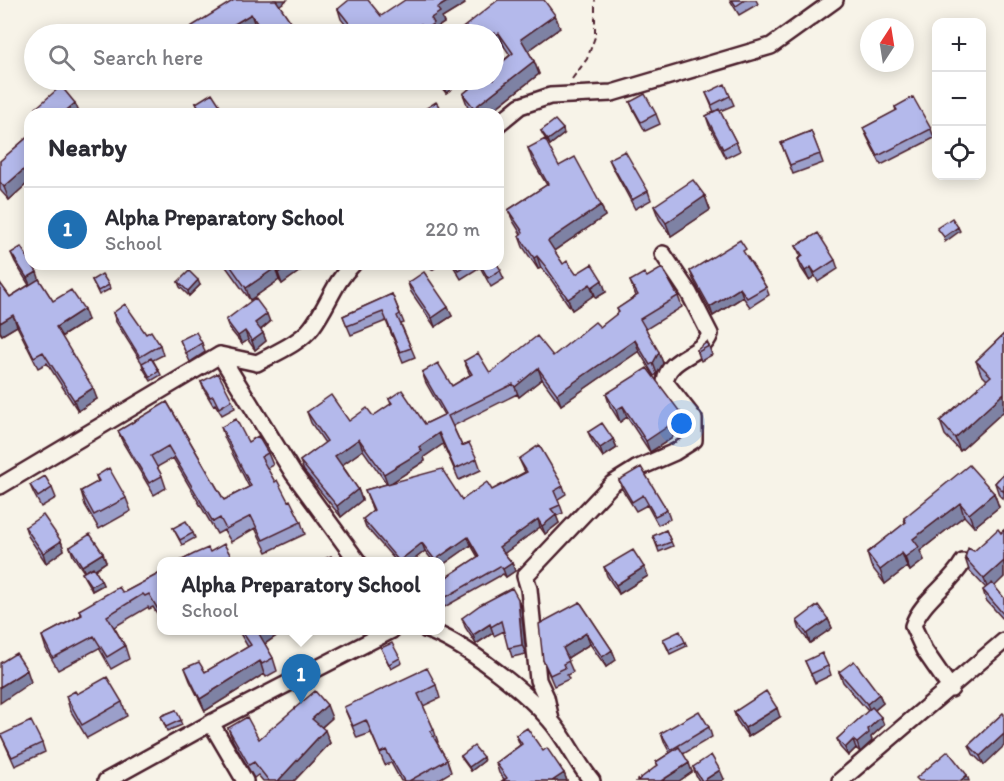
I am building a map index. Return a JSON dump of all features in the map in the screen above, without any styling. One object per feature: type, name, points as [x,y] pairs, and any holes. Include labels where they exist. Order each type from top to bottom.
[{"type":"street","points":[[504,118],[520,106],[549,96],[612,93],[771,46],[835,0]]},
{"type":"street","points":[[551,720],[546,697],[538,680],[529,589],[525,576],[612,484],[636,469],[675,452],[694,440],[694,419],[665,382],[666,375],[670,367],[706,342],[710,334],[689,293],[663,254]]},
{"type":"street","points":[[0,486],[220,355],[258,363],[292,343],[311,328],[338,280],[347,270]]},
{"type":"street","points":[[220,355],[292,473],[355,557]]},
{"type":"street","points":[[951,689],[924,650],[913,626],[916,615],[956,575],[963,562]]},
{"type":"street","points":[[106,781],[211,723],[382,635]]},
{"type":"street","points":[[442,635],[493,670],[551,720],[592,781]]},
{"type":"street","points":[[844,780],[1004,641]]},
{"type":"street","points":[[211,723],[246,781]]},
{"type":"path","points":[[569,94],[573,76],[587,59],[595,37],[595,0]]},
{"type":"building","points":[[234,0],[276,0],[292,24],[258,24],[251,14],[234,24],[195,24]]},
{"type":"building","points":[[349,0],[368,0],[381,16],[405,0],[450,0],[437,8],[440,12],[431,18],[432,24],[350,24],[338,9]]},
{"type":"building","points":[[498,0],[544,0],[555,15],[521,39],[534,61],[504,84],[504,61],[513,53],[504,40],[504,24],[468,24]]},
{"type":"building","points":[[732,0],[745,0],[736,6]]},
{"type":"building","points":[[725,84],[730,96],[712,105],[706,93]]},
{"type":"building","points":[[56,90],[64,90],[75,103],[69,108],[36,108]]},
{"type":"building","points":[[468,90],[497,90],[474,108],[463,94]]},
{"type":"building","points":[[212,93],[222,108],[199,108],[196,103]]},
{"type":"building","points":[[645,94],[656,114],[641,122],[630,102]]},
{"type":"building","points":[[913,97],[931,129],[878,156],[863,128],[897,110],[895,107]]},
{"type":"building","points":[[436,102],[440,108],[426,108]]},
{"type":"building","points":[[719,109],[736,142],[723,149],[706,116]]},
{"type":"building","points":[[555,120],[563,129],[548,140],[541,131]]},
{"type":"building","points":[[811,131],[820,154],[790,165],[781,143]]},
{"type":"building","points":[[545,139],[559,166],[575,157],[601,205],[548,241],[563,264],[567,261],[576,274],[592,264],[602,280],[592,287],[590,284],[568,299],[546,267],[537,256],[534,258],[519,236],[523,232],[508,210],[548,184],[528,148]]},
{"type":"building","points":[[24,140],[24,169],[4,187],[0,182],[0,161]]},
{"type":"building","points":[[625,151],[648,191],[632,200],[609,159]]},
{"type":"building","points":[[693,180],[705,196],[666,223],[654,206]]},
{"type":"building","points":[[952,218],[958,227],[944,237],[937,228]]},
{"type":"building","points":[[818,233],[835,260],[815,273],[811,267],[805,271],[798,259],[803,256],[796,246]]},
{"type":"building","points":[[740,240],[746,249],[743,251],[766,287],[747,298],[740,288],[710,307],[690,271]]},
{"type":"building","points":[[21,247],[24,252],[24,270],[37,272],[27,278],[11,253]]},
{"type":"building","points":[[662,268],[678,296],[640,319],[659,352],[653,363],[650,365],[635,340],[557,394],[538,368],[515,387],[513,384],[448,416],[462,446],[469,443],[477,459],[455,469],[439,433],[419,447],[422,451],[384,474],[359,439],[335,456],[358,489],[337,506],[300,461],[327,441],[307,412],[331,395],[349,421],[367,408],[373,416],[392,403],[389,399],[402,390],[425,424],[446,414],[422,372],[438,363],[452,386],[472,374],[464,361],[478,353],[490,373],[537,336],[553,356],[595,322],[600,327],[619,312],[617,309],[638,295],[630,281],[644,273],[647,277]]},
{"type":"building","points":[[233,270],[272,270],[246,288]]},
{"type":"building","points":[[483,270],[501,270],[488,278]]},
{"type":"building","points":[[189,271],[198,280],[188,291],[178,282]]},
{"type":"building","points":[[424,272],[448,307],[432,318],[408,283]]},
{"type":"building","points":[[102,274],[109,285],[98,291],[92,280]]},
{"type":"building","points":[[39,279],[53,301],[71,290],[84,309],[56,327],[93,388],[74,400],[43,352],[34,357],[13,315],[0,323],[0,283],[10,297]]},
{"type":"building","points":[[392,294],[400,314],[397,316],[411,348],[400,352],[383,312],[347,326],[343,316]]},
{"type":"building","points":[[255,298],[267,314],[255,323],[263,333],[252,341],[245,331],[238,336],[226,320]]},
{"type":"building","points":[[125,304],[146,334],[151,331],[160,345],[140,357],[113,313]]},
{"type":"building","points":[[196,332],[202,343],[186,353],[180,340]]},
{"type":"building","points":[[1004,334],[1004,393],[955,438],[940,421],[991,376],[976,361]]},
{"type":"building","points":[[707,342],[709,346],[698,352],[697,350]]},
{"type":"building","points":[[151,358],[159,371],[150,377],[142,363]]},
{"type":"building","points":[[647,368],[680,412],[667,427],[646,441],[623,406],[616,410],[606,394]]},
{"type":"building","points":[[218,373],[232,400],[219,408],[213,396],[210,397],[201,382]]},
{"type":"building","points":[[167,402],[224,500],[251,486],[221,427],[236,419],[248,442],[258,436],[268,453],[261,457],[275,482],[277,480],[288,501],[290,500],[301,522],[263,540],[251,516],[226,529],[220,518],[213,522],[168,446],[151,456],[162,476],[149,483],[118,431]]},
{"type":"building","points":[[602,423],[613,439],[600,448],[588,432]]},
{"type":"building","points":[[539,445],[563,486],[554,491],[560,505],[551,509],[556,515],[542,526],[538,519],[499,547],[512,563],[503,569],[500,566],[445,598],[445,578],[479,556],[468,537],[439,557],[433,557],[422,543],[404,557],[396,557],[363,519],[374,510],[365,490],[442,469],[462,500],[487,482],[492,490],[527,472],[519,459]]},
{"type":"building","points":[[969,465],[994,493],[969,514],[960,503],[913,539],[919,547],[905,557],[902,553],[880,570],[867,553],[906,522],[904,518]]},
{"type":"building","points":[[641,467],[667,510],[655,516],[643,495],[632,502],[619,480]]},
{"type":"building","points":[[109,468],[126,498],[94,515],[81,491],[99,481],[96,476]]},
{"type":"building","points":[[1004,473],[1004,492],[995,483]]},
{"type":"building","points":[[45,476],[52,488],[38,497],[30,485]]},
{"type":"building","points":[[43,515],[61,541],[43,553],[25,527]]},
{"type":"building","points":[[186,521],[193,533],[180,540],[173,528]]},
{"type":"building","points":[[998,529],[1001,533],[1004,530],[1004,561],[984,579],[965,558],[968,548],[974,551]]},
{"type":"building","points":[[666,530],[671,542],[658,547],[653,536]]},
{"type":"building","points":[[90,534],[103,553],[82,566],[70,547]]},
{"type":"building","points":[[224,544],[232,557],[188,557],[208,548],[210,552]]},
{"type":"building","points":[[633,550],[644,567],[616,585],[604,567]]},
{"type":"building","points":[[93,567],[101,580],[91,586],[82,573]]},
{"type":"building","points":[[157,575],[157,608],[149,594],[145,596],[143,594],[107,616],[125,646],[107,657],[94,636],[53,658],[42,636],[82,615],[79,610],[119,587],[123,593]]},
{"type":"building","points":[[992,583],[1004,598],[1004,615],[983,590]]},
{"type":"building","points":[[512,588],[518,599],[522,645],[508,648],[501,621],[491,627],[490,624],[473,635],[462,618],[480,605]]},
{"type":"building","points":[[580,602],[612,650],[602,657],[586,633],[563,648],[569,661],[563,664],[565,668],[550,675],[543,660],[539,624]]},
{"type":"building","points":[[818,605],[828,619],[807,634],[797,621]]},
{"type":"building","points":[[680,631],[685,642],[669,650],[663,639]]},
{"type":"building","points":[[244,635],[260,635],[273,658],[262,664],[260,661],[200,699],[185,668],[199,662],[205,672],[251,645]]},
{"type":"building","points":[[392,643],[400,658],[389,664],[381,648]]},
{"type":"building","points":[[16,653],[27,670],[0,687],[0,663]]},
{"type":"building","points":[[822,653],[828,666],[811,674],[805,661]]},
{"type":"building","points":[[854,661],[879,694],[867,704],[839,672]]},
{"type":"building","points":[[427,668],[436,685],[418,694],[434,730],[430,731],[447,760],[409,781],[404,781],[386,750],[380,753],[366,720],[353,726],[344,707]]},
{"type":"building","points":[[107,677],[122,702],[82,725],[66,696],[75,691],[77,694]]},
{"type":"building","points":[[315,691],[327,705],[312,719],[325,730],[278,781],[269,781],[254,762],[249,765],[228,728],[247,717],[259,739]]},
{"type":"building","points":[[766,691],[777,708],[745,728],[734,712]]},
{"type":"building","points":[[872,707],[881,717],[868,729],[869,733],[857,743],[853,740],[845,748],[837,739]]},
{"type":"building","points":[[176,710],[181,720],[166,727],[161,716]]},
{"type":"building","points":[[699,711],[709,727],[671,750],[661,733]]},
{"type":"building","points":[[1003,713],[1004,734],[980,756],[969,745]]},
{"type":"building","points":[[31,721],[42,743],[12,757],[1,735]]},
{"type":"building","points":[[527,728],[543,751],[547,748],[564,773],[552,781],[502,781],[507,778],[496,763],[522,744],[516,735]]},
{"type":"building","points":[[474,746],[483,757],[469,767],[461,756]]},
{"type":"building","points":[[679,747],[689,763],[661,781],[637,781],[658,765],[656,762]]},
{"type":"building","points":[[948,751],[967,775],[960,781],[919,781],[916,778]]},
{"type":"building","points":[[711,755],[720,770],[702,781],[693,767]]},
{"type":"place","name":"Alpha Preparatory School","points":[[301,704]]}]
